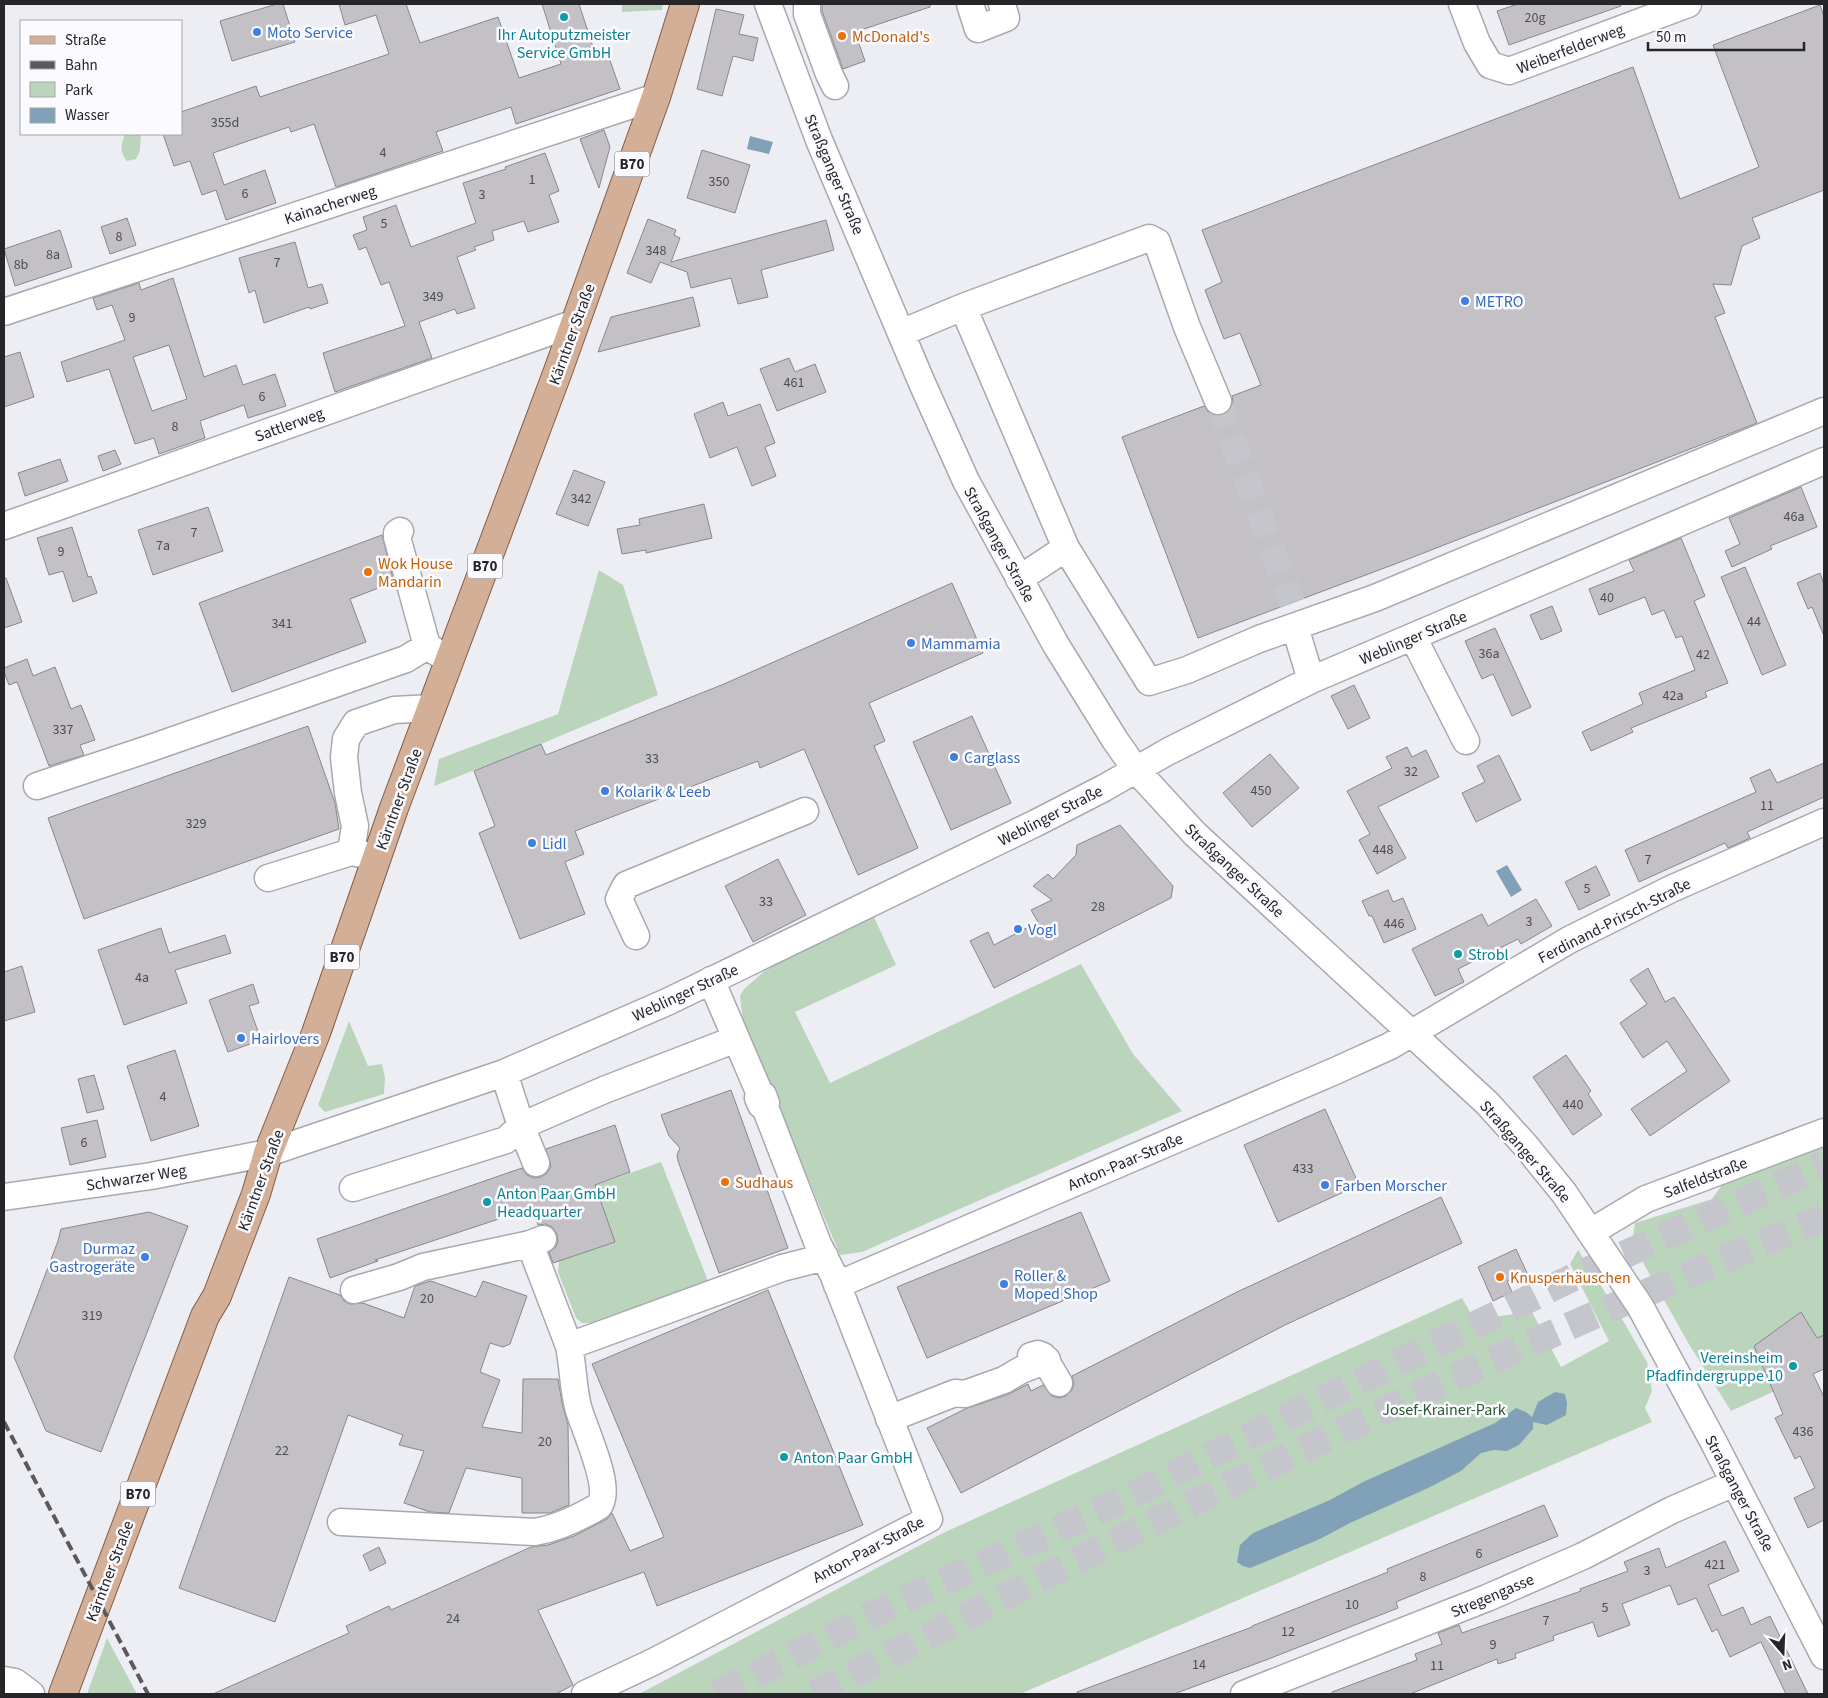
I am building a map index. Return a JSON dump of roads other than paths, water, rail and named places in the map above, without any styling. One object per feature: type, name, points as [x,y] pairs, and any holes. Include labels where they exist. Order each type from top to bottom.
[{"type":"main road","name":"Kärntner Straße","points":[[63,1694],[204,1316],[217,1296],[256,1194],[268,1153],[316,1033],[377,857],[576,323],[656,97],[685,4]]},
{"type":"street","name":"Straßganger Straße","points":[[768,4],[819,140],[966,480],[1071,671],[1114,740],[1136,770],[1195,834],[1487,1103],[1564,1192],[1640,1306],[1824,1656]]},
{"type":"street","points":[[807,4],[807,14],[835,86]]},
{"type":"street","points":[[970,4],[978,29],[1006,18],[1002,4]]},
{"type":"street","name":"Weiberfelderweg","points":[[1462,4],[1477,43],[1490,65],[1509,71],[1655,9],[1688,4]]},
{"type":"street","name":"Kainacherweg","points":[[4,312],[656,97]]},
{"type":"street","points":[[901,333],[964,307],[1149,238],[1157,242],[1187,327],[1218,401]]},
{"type":"street","points":[[964,307],[1066,548],[1149,682],[1187,670],[1259,639],[1295,618],[1392,591],[1824,411]]},
{"type":"street","name":"Sattlerweg","points":[[4,526],[576,323]]},
{"type":"street","name":"Weblinger Straße","points":[[268,1153],[504,1073],[596,1033],[711,980],[1036,823],[1104,788],[1169,751],[1311,680],[1824,461]]},
{"type":"street","points":[[400,531],[397,537],[427,646],[450,662]]},
{"type":"street","points":[[1019,579],[1066,548]]},
{"type":"street","points":[[1295,618],[1311,680]]},
{"type":"street","points":[[1413,637],[1466,740]]},
{"type":"street","points":[[37,786],[406,659],[427,646]]},
{"type":"street","points":[[351,852],[355,826],[348,792],[344,757],[346,739],[356,723],[394,710],[432,708]]},
{"type":"street","points":[[636,936],[619,899],[626,885],[805,811]]},
{"type":"street","name":"Ferdinand-Prirsch-Straße","points":[[1411,1033],[1569,940],[1671,889],[1824,822]]},
{"type":"street","points":[[268,878],[351,852],[377,857]]},
{"type":"street","name":"Anton-Paar-Straße","points":[[585,1694],[653,1662],[929,1519],[837,1284],[818,1244],[711,980]]},
{"type":"street","name":"Anton-Paar-Straße","points":[[837,1284],[1335,1071],[1390,1046],[1411,1033]]},
{"type":"street","points":[[353,1188],[506,1140],[521,1126],[604,1090],[736,1039]]},
{"type":"street","points":[[504,1073],[521,1126],[536,1163]]},
{"type":"street","name":"Salfeldstraße","points":[[1591,1232],[1646,1199],[1824,1132]]},
{"type":"street","name":"Schwarzer Weg","points":[[4,1197],[151,1176],[268,1153]]},
{"type":"street","points":[[341,1522],[535,1532],[549,1530],[564,1524],[599,1506],[603,1501],[604,1494],[603,1485],[578,1408],[569,1346],[539,1250],[423,1267],[399,1277],[354,1290]]},
{"type":"street","points":[[569,1346],[782,1268],[825,1257]]},
{"type":"street","points":[[955,1393],[960,1384],[1038,1354],[1047,1360],[1059,1383]]},
{"type":"street","points":[[889,1418],[955,1393],[965,1394],[991,1384],[1008,1383],[1021,1370],[1047,1360]]},
{"type":"street","name":"Stregengasse","points":[[1244,1694],[1496,1594],[1583,1556],[1672,1510],[1734,1483]]},
{"type":"street","points":[[4,1680],[15,1682],[31,1694]]},
{"type":"water","points":[[750,136],[773,142],[769,154],[747,149]]},
{"type":"water","points":[[1507,865],[1522,890],[1511,897],[1496,871]]},
{"type":"water","points":[[1555,1392],[1565,1394],[1567,1403],[1566,1415],[1547,1425],[1533,1422],[1533,1429],[1519,1445],[1507,1451],[1494,1450],[1481,1453],[1461,1471],[1320,1539],[1250,1568],[1237,1562],[1240,1545],[1253,1533],[1330,1500],[1363,1482],[1495,1423],[1516,1408],[1532,1417],[1538,1402]]},
{"type":"tunnel","points":[[1218,401],[1292,603]]},
{"type":"tunnel","points":[[717,1694],[884,1609],[1124,1499],[1319,1401],[1572,1278],[1824,1165]]},
{"type":"tunnel","points":[[814,1694],[1116,1541],[1421,1393],[1627,1301],[1824,1218]]},
{"type":"railway","points":[[4,1422],[148,1694]]},
{"type":"place","name":"Ihr Autoputzmeister Service GmbH","points":[[564,17]]},
{"type":"place","name":"Moto Service","points":[[257,32]]},
{"type":"place","name":"McDonald's","points":[[842,36]]},
{"type":"place","name":"METRO","points":[[1465,301]]},
{"type":"place","name":"Wok House Mandarin","points":[[368,572]]},
{"type":"place","name":"Mammamia","points":[[911,643]]},
{"type":"place","name":"Carglass","points":[[954,757]]},
{"type":"place","name":"Kolarik & Leeb","points":[[605,791]]},
{"type":"place","name":"Lidl","points":[[532,843]]},
{"type":"place","name":"Vogl","points":[[1018,929]]},
{"type":"place","name":"Strobl","points":[[1458,954]]},
{"type":"place","name":"Hairlovers","points":[[241,1038]]},
{"type":"place","name":"Sudhaus","points":[[725,1182]]},
{"type":"place","name":"Farben Morscher","points":[[1325,1185]]},
{"type":"place","name":"Anton Paar GmbH Headquarter","points":[[487,1202]]},
{"type":"place","name":"Durmaz Gastrogeräte","points":[[145,1257]]},
{"type":"place","name":"Knusperhäuschen","points":[[1500,1277]]},
{"type":"place","name":"Roller & Moped Shop","points":[[1004,1284]]},
{"type":"place","name":"Vereinsheim Pfadfindergruppe 10","points":[[1793,1366]]},
{"type":"place","name":"Anton Paar GmbH","points":[[784,1457]]},
{"type":"park label","name":"Josef-Krainer-Park","points":[[1444,1409]]}]
